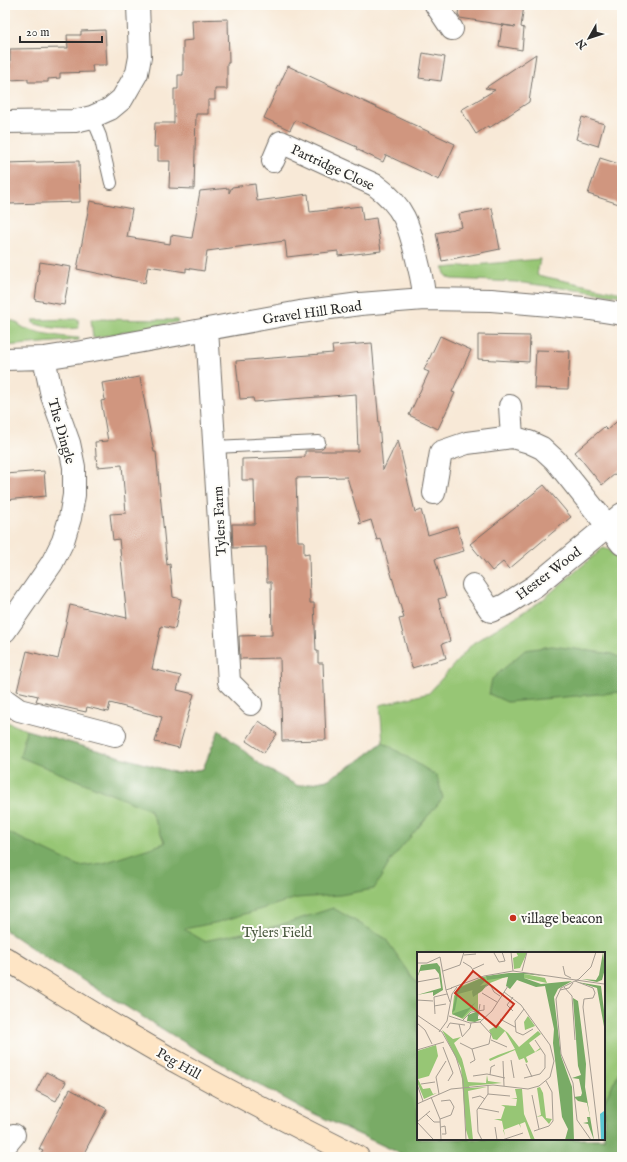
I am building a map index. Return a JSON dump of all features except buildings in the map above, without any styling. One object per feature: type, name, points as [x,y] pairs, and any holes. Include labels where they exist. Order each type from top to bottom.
[{"type":"main road","name":"Peg Hill","points":[[5,958],[182,1066],[268,1112],[358,1157]]},
{"type":"street","points":[[5,122],[75,121],[92,117],[110,109],[122,99],[137,73],[140,57],[138,5]]},
{"type":"street","points":[[436,5],[452,28]]},
{"type":"street","name":"Partridge Close","points":[[273,161],[281,142],[375,185],[387,194],[398,206],[406,220],[411,234],[424,288],[424,299]]},
{"type":"street","name":"Gravel Hill Road","points":[[5,359],[44,358],[95,350],[300,312],[360,304],[424,299],[491,300],[584,308],[622,314]]},
{"type":"street","name":"Tylers Farm","points":[[207,329],[228,682],[251,704]]},
{"type":"street","name":"The Dingle","points":[[5,630],[52,563],[63,541],[73,503],[74,467],[68,442],[52,396],[44,358]]},
{"type":"street","points":[[510,406],[512,437]]},
{"type":"street","points":[[434,493],[440,452],[467,443],[512,437],[542,448],[555,460],[615,520],[622,544]]},
{"type":"street","name":"Hester Wood","points":[[473,585],[491,611],[505,605],[535,586],[615,520]]},
{"type":"street","points":[[5,700],[20,710],[115,735]]},
{"type":"lane","points":[[92,117],[100,136],[111,183]]},
{"type":"lane","points":[[215,447],[319,442]]},
{"type":"green space","points":[[540,259],[537,275],[622,293],[622,296],[516,282],[451,279],[446,276],[443,268]]},
{"type":"green space","points":[[78,319],[79,328],[73,329],[56,328],[33,323],[33,320]]},
{"type":"green space","points":[[91,319],[177,320],[178,322],[93,338]]},
{"type":"green space","points":[[5,321],[14,321],[24,328],[41,333],[79,338],[79,340],[5,346]]},
{"type":"green space","name":"Tylers Field","points":[[603,548],[610,550],[622,565],[622,1157],[408,1157],[302,1108],[197,1050],[48,959],[5,930],[5,721],[26,730],[177,773],[203,769],[219,730],[262,766],[298,786],[327,780],[357,762],[383,742],[380,705],[429,693],[473,643],[541,601]]},
{"type":"green space","points":[[552,646],[613,654],[622,659],[622,692],[507,702],[489,694],[492,679],[525,650]]},
{"type":"green space","points":[[26,730],[177,773],[203,769],[219,730],[262,766],[298,786],[327,780],[357,762],[383,742],[437,776],[443,798],[391,860],[374,889],[340,895],[297,898],[219,922],[184,929],[204,941],[277,926],[333,908],[385,938],[417,984],[417,1140],[605,1140],[605,1100],[622,1066],[622,1157],[408,1157],[302,1108],[197,1050],[48,959],[5,930],[5,831],[79,866],[104,863],[165,843],[150,810],[20,757]]},
{"type":"place","name":"village beacon","points":[[513,918]]}]
